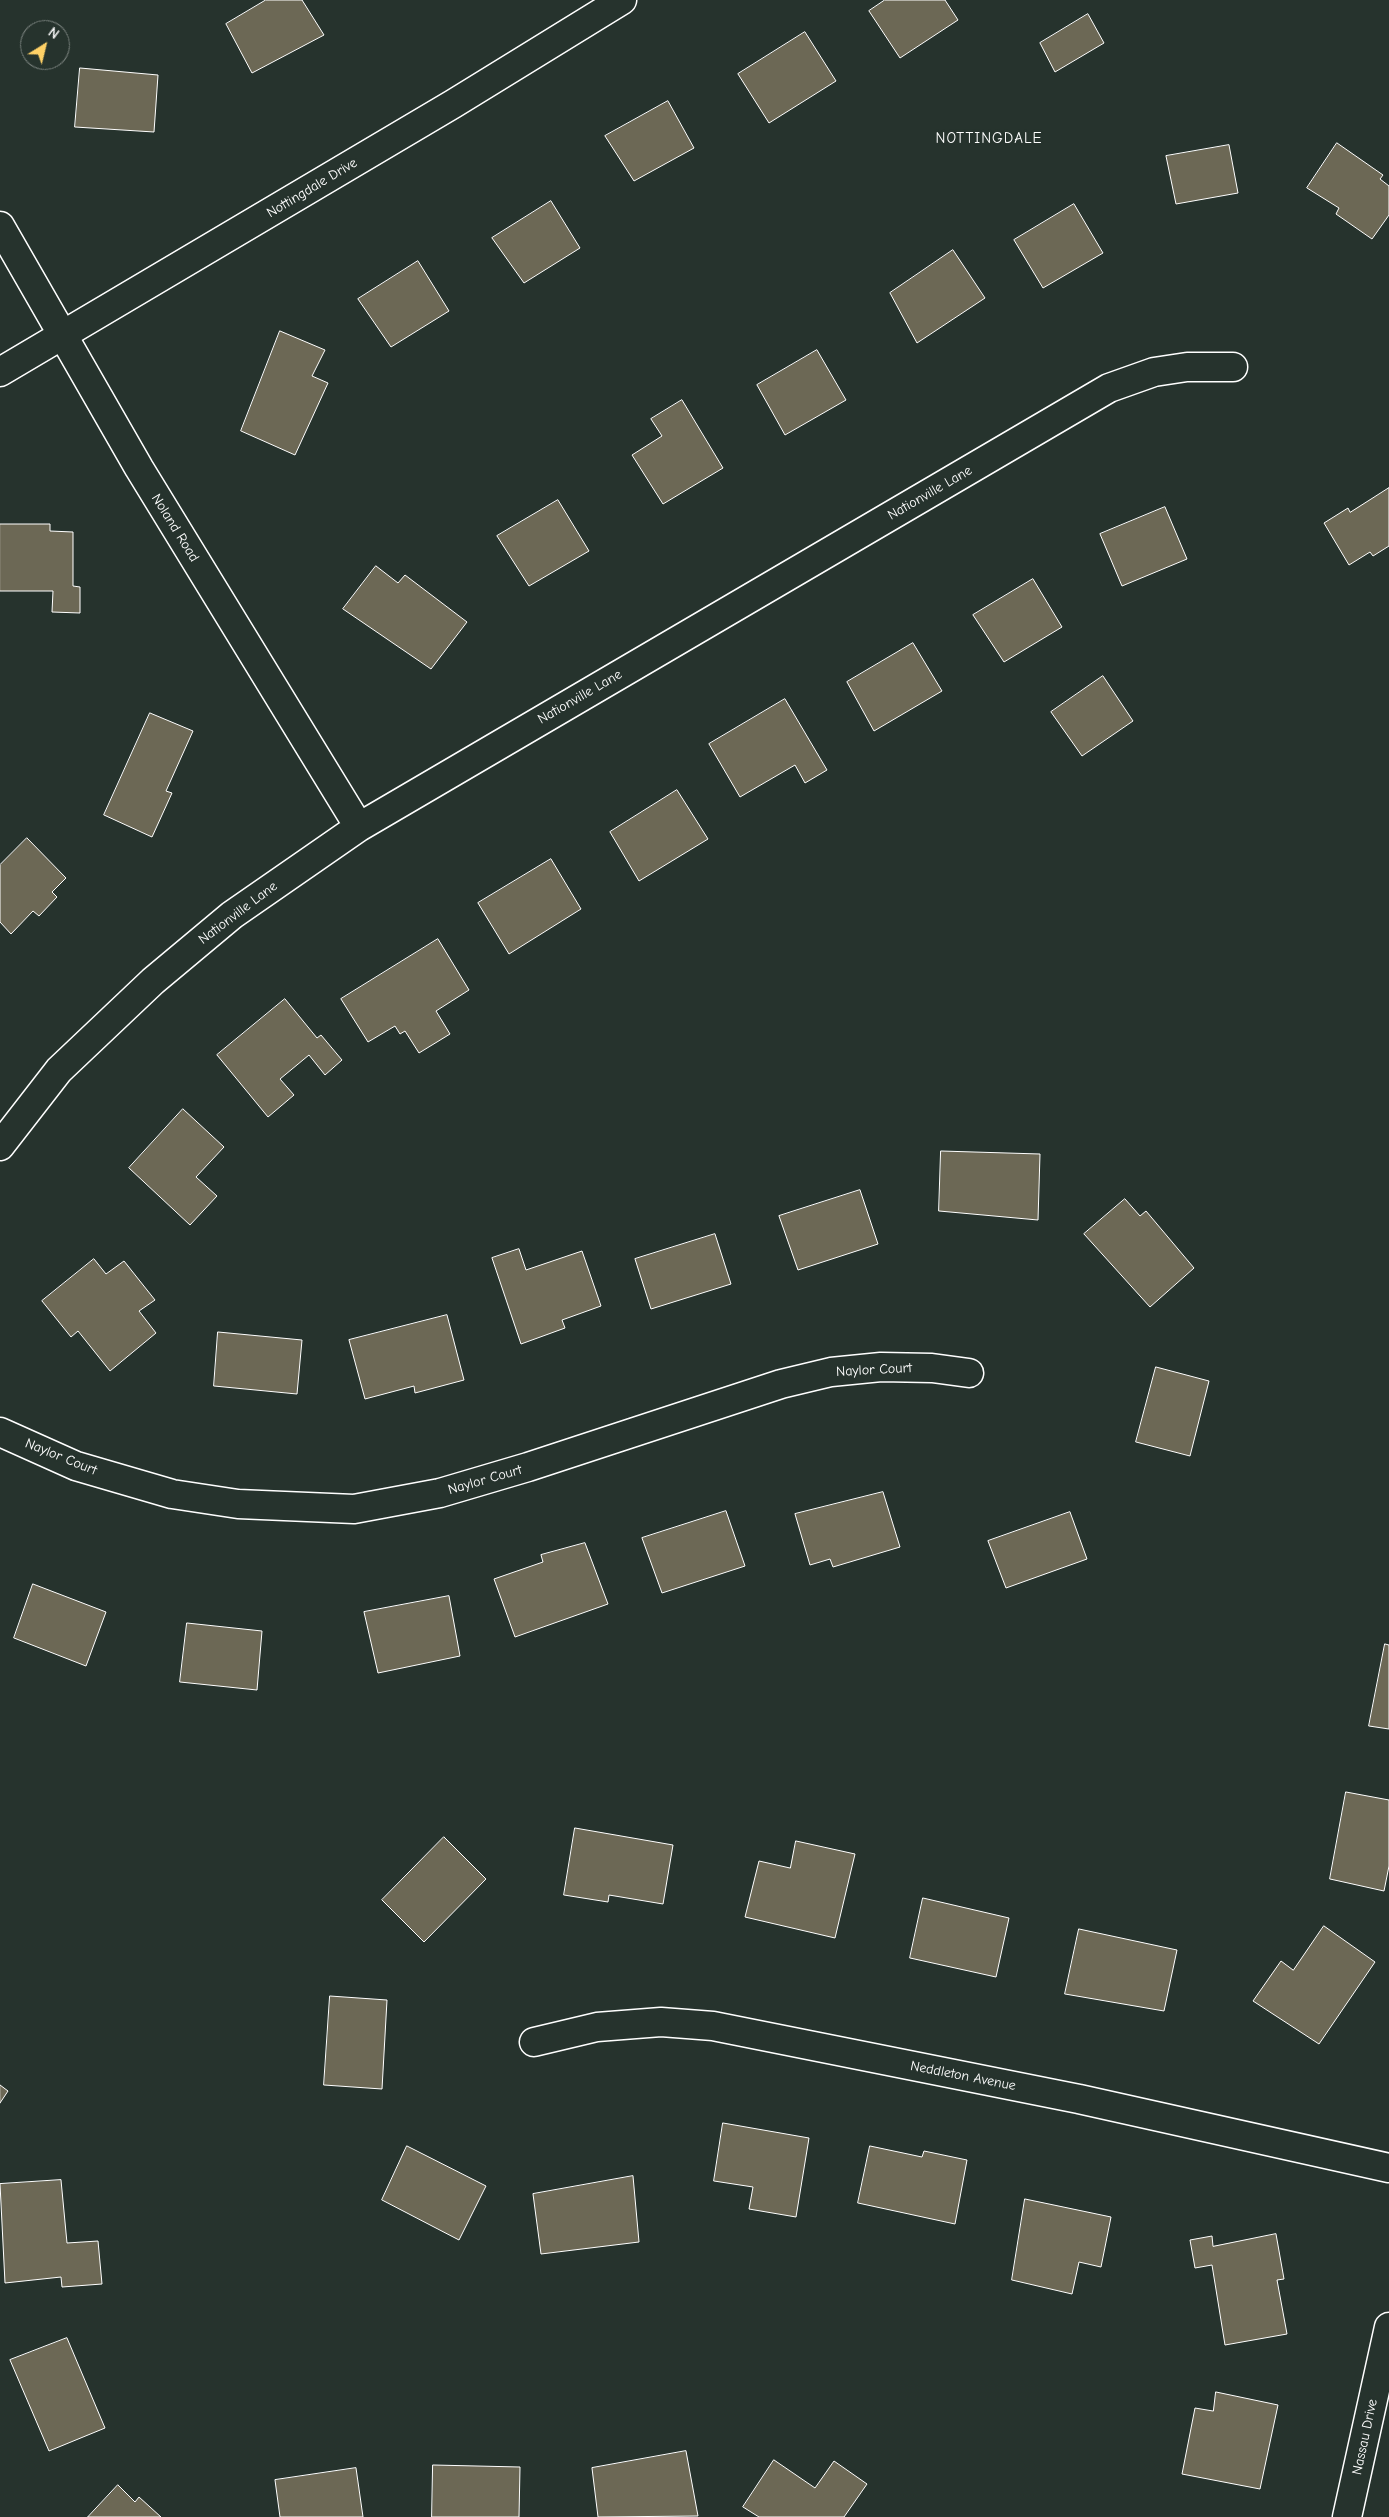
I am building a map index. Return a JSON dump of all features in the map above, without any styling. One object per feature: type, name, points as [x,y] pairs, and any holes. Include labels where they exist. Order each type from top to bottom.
[{"type":"street","name":"Nottingdale Drive","points":[[0,372],[453,104],[622,0]]},
{"type":"street","name":"Noland Road","points":[[0,226],[139,468],[359,827]]},
{"type":"street","name":"Nationville Lane","points":[[0,1146],[59,1070],[152,980],[232,915],[359,827],[1109,388],[1154,372],[1186,367],[1233,367]]},
{"type":"street","name":"Naylor Court","points":[[0,1432],[76,1466],[172,1494],[238,1504],[354,1508],[440,1493],[528,1467],[782,1384],[831,1372],[881,1367],[932,1368],[969,1373]]},
{"type":"street","name":"Neddleton Avenue","points":[[534,2042],[597,2027],[661,2022],[713,2026],[1079,2099],[1389,2168]]},
{"type":"street","name":"Nassau Drive","points":[[1347,2517],[1389,2327]]},
{"type":"building","points":[[266,0],[302,0],[324,35],[252,73],[226,24]]},
{"type":"building","points":[[885,0],[945,0],[958,20],[900,58],[869,11]]},
{"type":"building","points":[[1088,14],[1104,43],[1055,72],[1040,43]]},
{"type":"building","points":[[805,32],[836,81],[769,123],[738,74]]},
{"type":"building","points":[[80,68],[158,75],[154,132],[75,127]]},
{"type":"building","points":[[668,101],[694,148],[634,181],[605,136]]},
{"type":"building","points":[[1337,143],[1383,175],[1380,179],[1389,186],[1389,215],[1372,239],[1336,214],[1339,208],[1307,188]]},
{"type":"building","points":[[1229,145],[1238,193],[1176,204],[1166,156]]},
{"type":"building","points":[[551,201],[580,248],[524,283],[492,238]]},
{"type":"building","points":[[1074,204],[1103,253],[1043,288],[1014,240]]},
{"type":"building","points":[[953,250],[985,298],[917,343],[890,293]]},
{"type":"building","points":[[418,261],[449,311],[391,347],[358,299]]},
{"type":"building","points":[[280,331],[325,350],[312,376],[328,383],[295,455],[241,431]]},
{"type":"building","points":[[817,350],[846,400],[785,435],[757,385]]},
{"type":"building","points":[[682,400],[723,468],[663,504],[632,455],[662,436],[651,419]]},
{"type":"building","points":[[1389,488],[1389,546],[1373,556],[1370,552],[1349,565],[1324,523],[1348,508],[1350,512]]},
{"type":"building","points":[[558,500],[589,551],[529,586],[497,536]]},
{"type":"building","points":[[1165,507],[1187,559],[1122,586],[1100,534]]},
{"type":"building","points":[[0,524],[50,524],[50,531],[73,532],[73,586],[80,587],[80,613],[52,612],[53,591],[0,591]]},
{"type":"building","points":[[376,566],[398,583],[405,575],[467,622],[431,669],[343,609]]},
{"type":"building","points":[[1033,579],[1062,627],[1004,662],[973,615]]},
{"type":"building","points":[[913,643],[942,691],[874,731],[847,682]]},
{"type":"building","points":[[1103,676],[1133,721],[1082,756],[1051,712]]},
{"type":"building","points":[[785,699],[827,770],[805,783],[795,765],[740,797],[709,744]]},
{"type":"building","points":[[150,713],[193,731],[166,791],[172,793],[152,837],[104,815]]},
{"type":"building","points":[[677,790],[708,839],[639,881],[610,832]]},
{"type":"building","points":[[27,838],[66,878],[52,892],[57,897],[39,916],[33,911],[11,934],[0,922],[0,865]]},
{"type":"building","points":[[551,859],[581,909],[509,954],[478,903]]},
{"type":"building","points":[[438,939],[469,990],[436,1011],[450,1034],[419,1053],[405,1031],[400,1034],[395,1026],[368,1042],[341,999]]},
{"type":"building","points":[[285,999],[317,1038],[321,1035],[342,1060],[325,1075],[309,1055],[280,1079],[294,1095],[268,1117],[217,1055]]},
{"type":"building","points":[[183,1109],[224,1147],[196,1177],[217,1196],[190,1225],[129,1168]]},
{"type":"building","points":[[941,1151],[1040,1154],[1038,1220],[939,1211]]},
{"type":"building","points":[[860,1190],[878,1244],[798,1270],[779,1216]]},
{"type":"building","points":[[1125,1199],[1140,1216],[1146,1211],[1194,1268],[1150,1307],[1084,1234]]},
{"type":"building","points":[[715,1234],[731,1284],[651,1309],[635,1259]]},
{"type":"building","points":[[519,1249],[526,1270],[582,1251],[601,1306],[562,1320],[565,1328],[521,1344],[492,1258]]},
{"type":"building","points":[[94,1259],[106,1274],[124,1261],[155,1300],[139,1311],[156,1333],[110,1371],[78,1331],[71,1337],[42,1301]]},
{"type":"building","points":[[447,1315],[464,1380],[415,1393],[414,1386],[365,1399],[349,1340]]},
{"type":"building","points":[[218,1332],[302,1340],[297,1394],[214,1386]]},
{"type":"building","points":[[1156,1367],[1209,1381],[1190,1456],[1136,1442]]},
{"type":"building","points":[[883,1492],[900,1547],[833,1567],[830,1559],[810,1565],[795,1514]]},
{"type":"building","points":[[726,1511],[745,1566],[662,1593],[642,1538]]},
{"type":"building","points":[[1070,1512],[1087,1559],[1006,1588],[988,1541]]},
{"type":"building","points":[[585,1543],[608,1604],[515,1637],[494,1579],[543,1562],[541,1555]]},
{"type":"building","points":[[33,1584],[106,1612],[86,1666],[14,1638]]},
{"type":"building","points":[[449,1596],[460,1656],[378,1673],[364,1612]]},
{"type":"building","points":[[187,1623],[262,1631],[257,1690],[180,1682]]},
{"type":"building","points":[[1385,1644],[1389,1645],[1389,1729],[1369,1726]]},
{"type":"building","points":[[1346,1792],[1389,1800],[1389,1866],[1384,1891],[1330,1879]]},
{"type":"building","points":[[575,1828],[673,1845],[663,1904],[609,1895],[608,1902],[564,1895]]},
{"type":"building","points":[[444,1837],[486,1879],[424,1942],[382,1900]]},
{"type":"building","points":[[796,1841],[855,1854],[835,1938],[745,1917],[759,1861],[790,1868]]},
{"type":"building","points":[[923,1898],[1009,1918],[996,1977],[910,1958]]},
{"type":"building","points":[[1324,1926],[1375,1962],[1319,2044],[1253,2001],[1281,1961],[1293,1970]]},
{"type":"building","points":[[1079,1929],[1177,1950],[1164,2011],[1065,1994]]},
{"type":"building","points":[[330,1996],[387,2000],[382,2089],[324,2085]]},
{"type":"building","points":[[0,2085],[8,2091],[0,2103]]},
{"type":"building","points":[[723,2123],[809,2138],[796,2217],[749,2209],[753,2187],[714,2181]]},
{"type":"building","points":[[407,2146],[486,2186],[459,2240],[382,2200]]},
{"type":"building","points":[[870,2146],[922,2157],[924,2151],[967,2160],[955,2224],[858,2203]]},
{"type":"building","points":[[633,2176],[639,2242],[541,2254],[533,2194]]},
{"type":"building","points":[[61,2180],[67,2243],[98,2241],[102,2284],[62,2287],[61,2277],[5,2283],[0,2184]]},
{"type":"building","points":[[1025,2199],[1111,2217],[1101,2267],[1079,2262],[1072,2294],[1012,2280]]},
{"type":"building","points":[[1276,2234],[1284,2279],[1277,2280],[1287,2334],[1225,2345],[1212,2265],[1195,2268],[1190,2240],[1212,2236],[1213,2246]]},
{"type":"building","points":[[67,2338],[105,2428],[49,2451],[10,2360]]},
{"type":"building","points":[[1216,2392],[1278,2405],[1260,2489],[1182,2474],[1195,2408],[1213,2411]]},
{"type":"building","points":[[686,2451],[698,2516],[598,2517],[592,2468]]},
{"type":"building","points":[[774,2460],[815,2488],[834,2461],[867,2484],[844,2517],[759,2517],[743,2507]]},
{"type":"building","points":[[433,2465],[520,2467],[519,2517],[432,2517]]},
{"type":"building","points":[[356,2468],[363,2517],[280,2517],[275,2480]]},
{"type":"building","points":[[118,2485],[135,2502],[139,2497],[161,2517],[88,2517]]},
{"type":"district","name":"NOTTINGDALE","points":[[989,139]]}]
